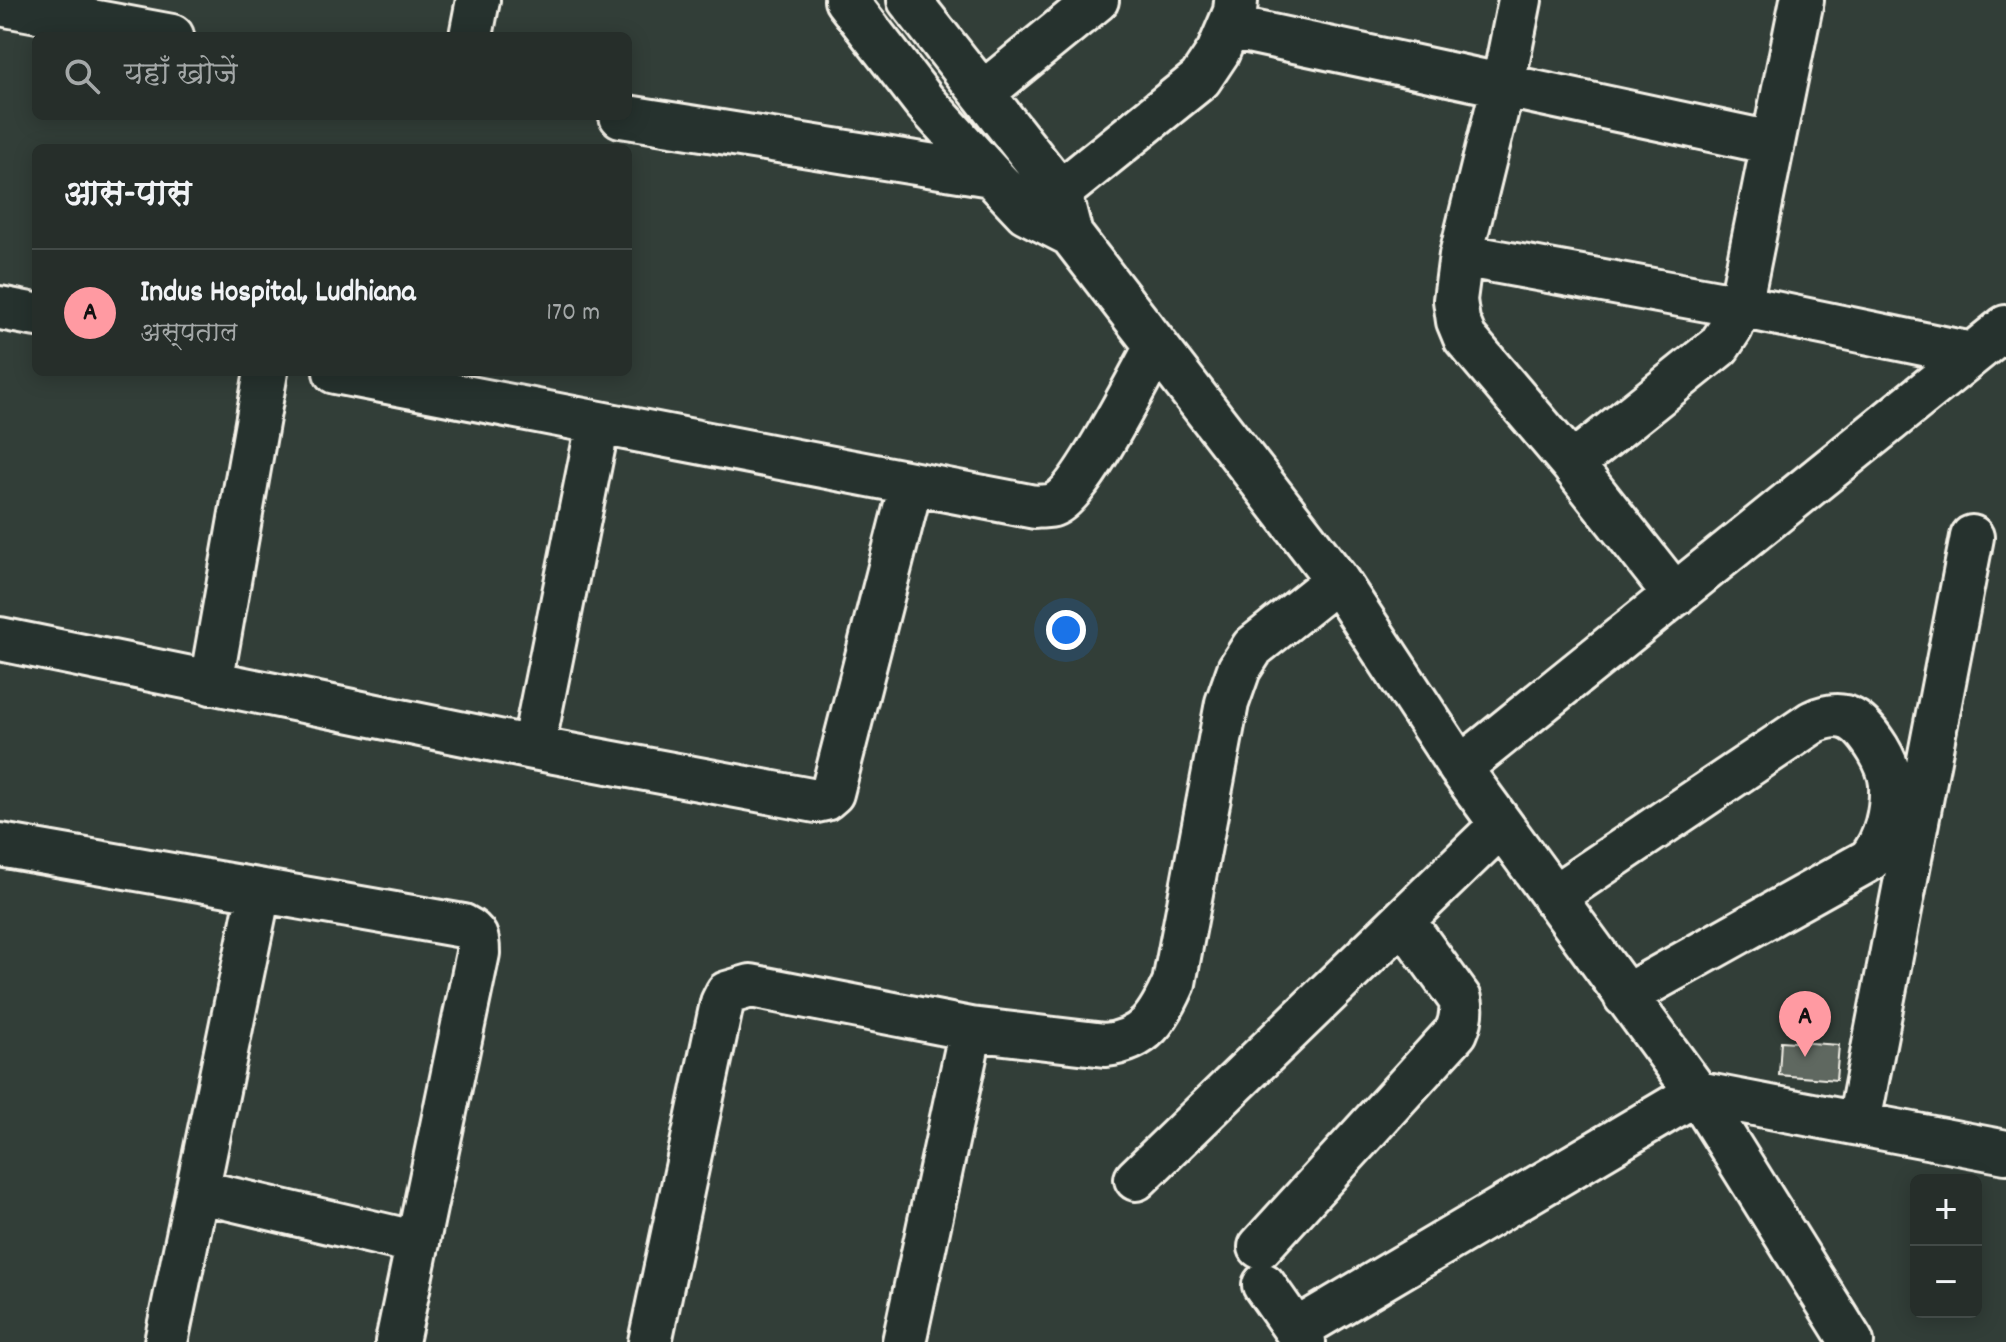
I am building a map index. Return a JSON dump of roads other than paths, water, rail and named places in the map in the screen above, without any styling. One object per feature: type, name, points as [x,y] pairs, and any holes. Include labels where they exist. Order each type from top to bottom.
[{"type":"street","points":[[472,32],[478,0]]},
{"type":"street","points":[[846,0],[924,101],[1026,212],[1071,235]]},
{"type":"street","points":[[909,0],[1060,192],[1071,235],[1337,580],[1460,768],[1697,1093],[1852,1342]]},
{"type":"street","points":[[984,92],[1097,0]]},
{"type":"street","points":[[1520,0],[1503,85],[1461,255],[1455,300],[1458,321],[1465,338],[1572,464],[1675,595]]},
{"type":"street","points":[[1572,464],[1719,346],[1731,328],[1740,306],[1802,0]]},
{"type":"street","points":[[0,4],[164,23]]},
{"type":"street","points":[[1060,192],[1200,79],[1218,52],[1232,13],[1503,85],[1772,143]]},
{"type":"street","points":[[632,118],[991,175]]},
{"type":"street","points":[[1461,255],[1740,306],[1972,354]]},
{"type":"street","points":[[0,308],[32,314]]},
{"type":"street","points":[[1460,768],[2006,327]]},
{"type":"street","points":[[355,376],[1035,507],[1054,505],[1065,497],[1088,467],[1156,347]]},
{"type":"street","points":[[211,683],[265,376]]},
{"type":"street","points":[[533,748],[598,424]]},
{"type":"street","points":[[0,639],[533,748],[800,799],[825,799],[832,793],[911,485]]},
{"type":"street","points":[[1859,1122],[1972,537]]},
{"type":"street","points":[[650,1342],[722,1003],[727,993],[751,986],[971,1029],[1105,1045],[1122,1043],[1138,1035],[1160,1014],[1174,983],[1227,703],[1239,669],[1253,647],[1337,580]]},
{"type":"street","points":[[1553,897],[1813,722],[1827,716],[1843,716],[1864,727],[1883,758],[1891,782],[1883,839],[1869,860],[1625,996]]},
{"type":"street","points":[[1136,1179],[1501,825]]},
{"type":"street","points":[[0,845],[463,926],[474,932],[478,939],[478,953],[397,1342]]},
{"type":"street","points":[[166,1342],[259,892]]},
{"type":"street","points":[[1403,920],[1460,999],[1463,1009],[1460,1023],[1456,1032],[1262,1266],[1300,1336],[1697,1093],[2006,1152]]},
{"type":"street","points":[[904,1342],[971,1029]]},
{"type":"street","points":[[197,1191],[418,1243]]},
{"type":"place","name":"Indus Hospital, Ludhiana","points":[[1805,1057]]}]
